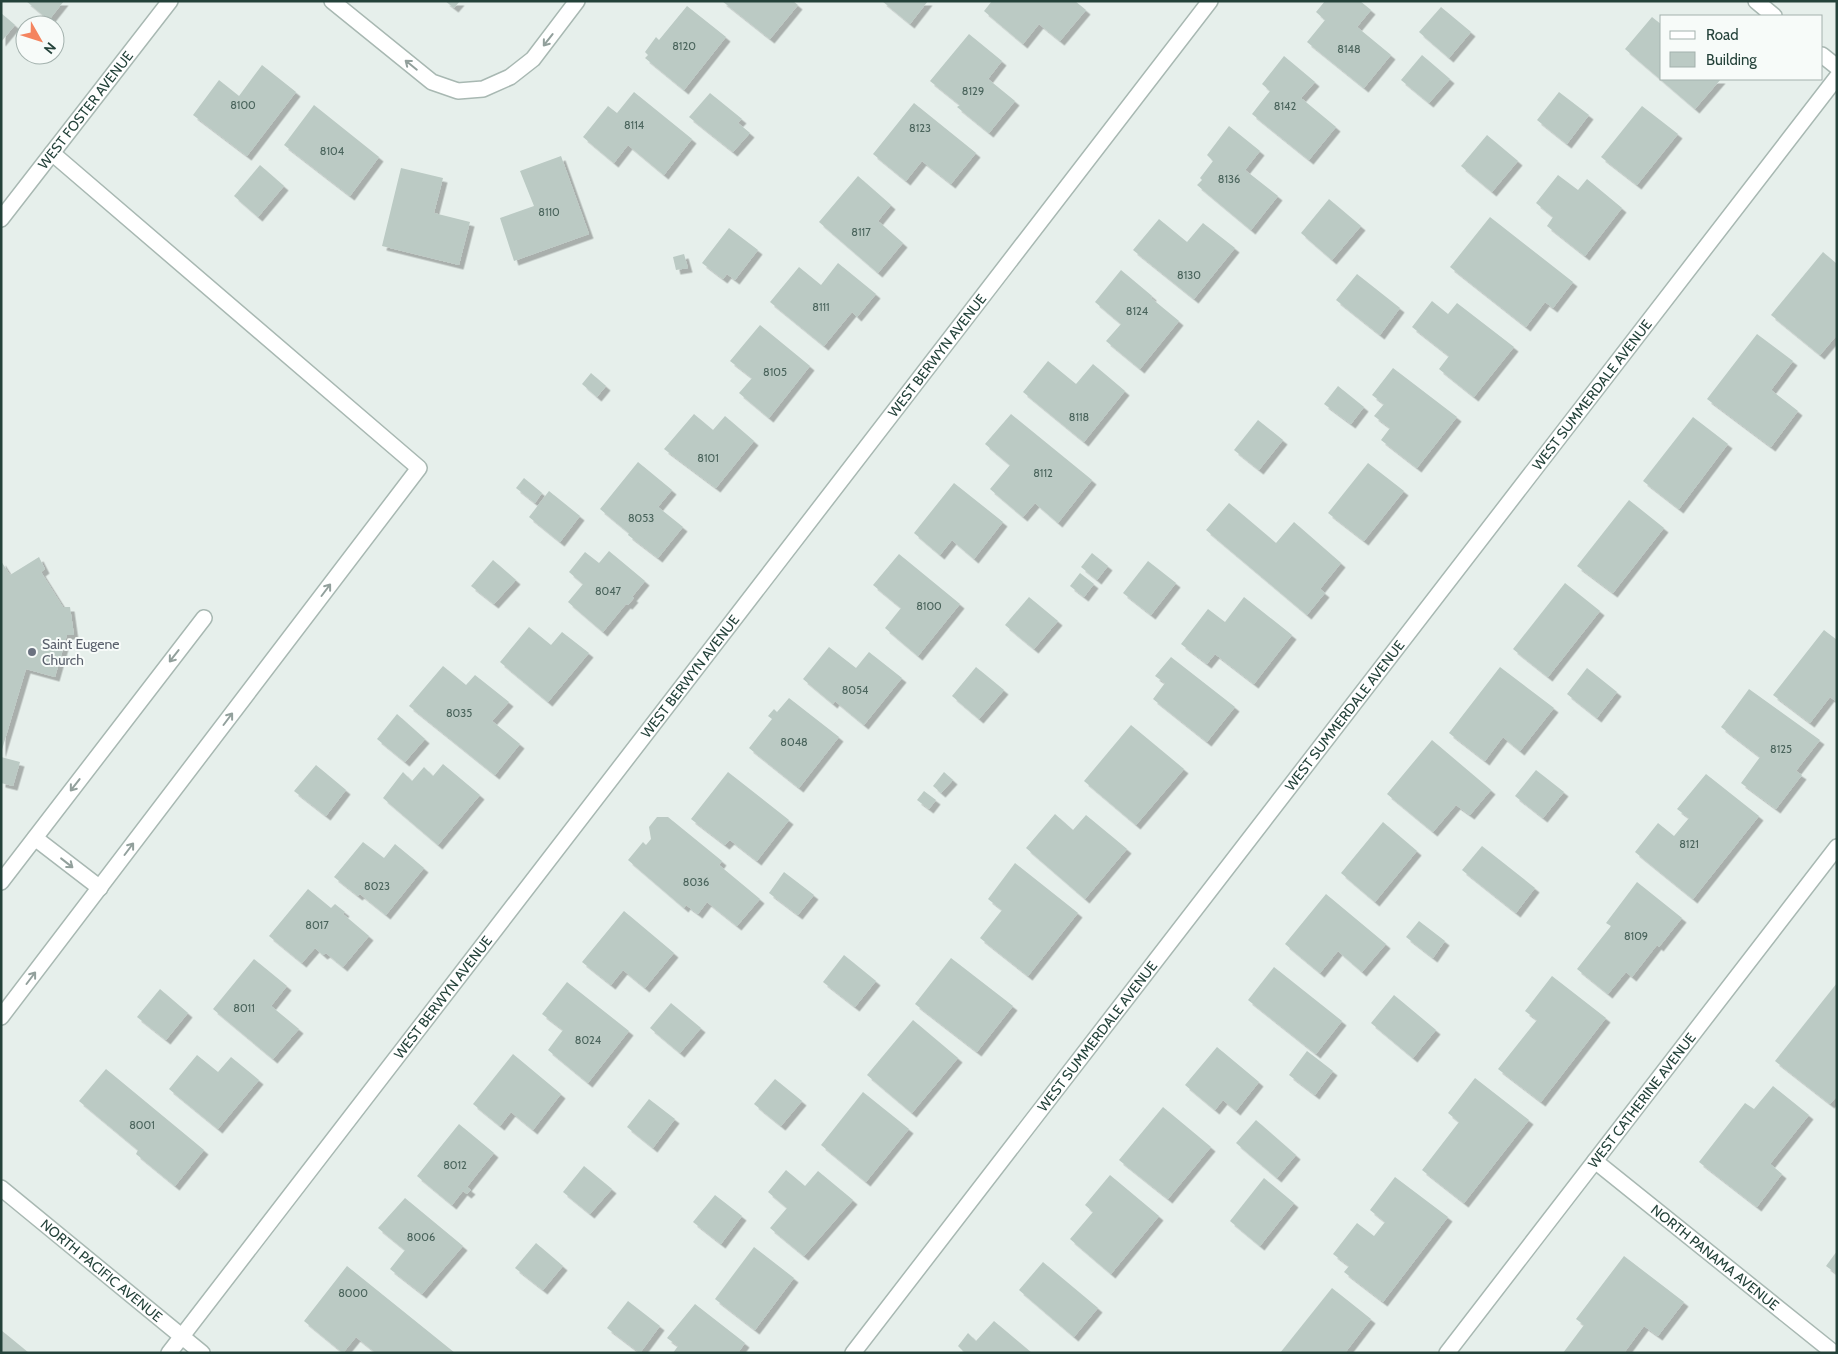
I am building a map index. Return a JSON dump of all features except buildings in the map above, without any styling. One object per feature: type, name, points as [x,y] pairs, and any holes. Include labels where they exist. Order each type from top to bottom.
[{"type":"street","name":"WEST FOSTER AVENUE","points":[[1,219],[170,1]]},
{"type":"street","points":[[332,1],[432,82],[458,91],[483,89],[510,77],[533,59],[577,1]]},
{"type":"street","name":"WEST BERWYN AVENUE","points":[[169,1353],[1210,1]]},
{"type":"street","points":[[1756,1],[1773,15]]},
{"type":"street","points":[[1823,55],[1837,67]]},
{"type":"street","name":"WEST SUMMERDALE AVENUE","points":[[853,1353],[1837,77]]},
{"type":"street","points":[[1,1017],[419,468],[52,153]]},
{"type":"street","points":[[1,882],[204,618]]},
{"type":"street","points":[[35,838],[100,888]]},
{"type":"street","name":"WEST CATHERINE AVENUE","points":[[1447,1353],[1837,848]]},
{"type":"street","name":"NORTH PANAMA AVENUE","points":[[1595,1161],[1834,1353]]},
{"type":"street","name":"NORTH PACIFIC AVENUE","points":[[1,1188],[202,1353]]},
{"type":"place","name":"Saint Eugene Church","points":[[32,652]]}]
